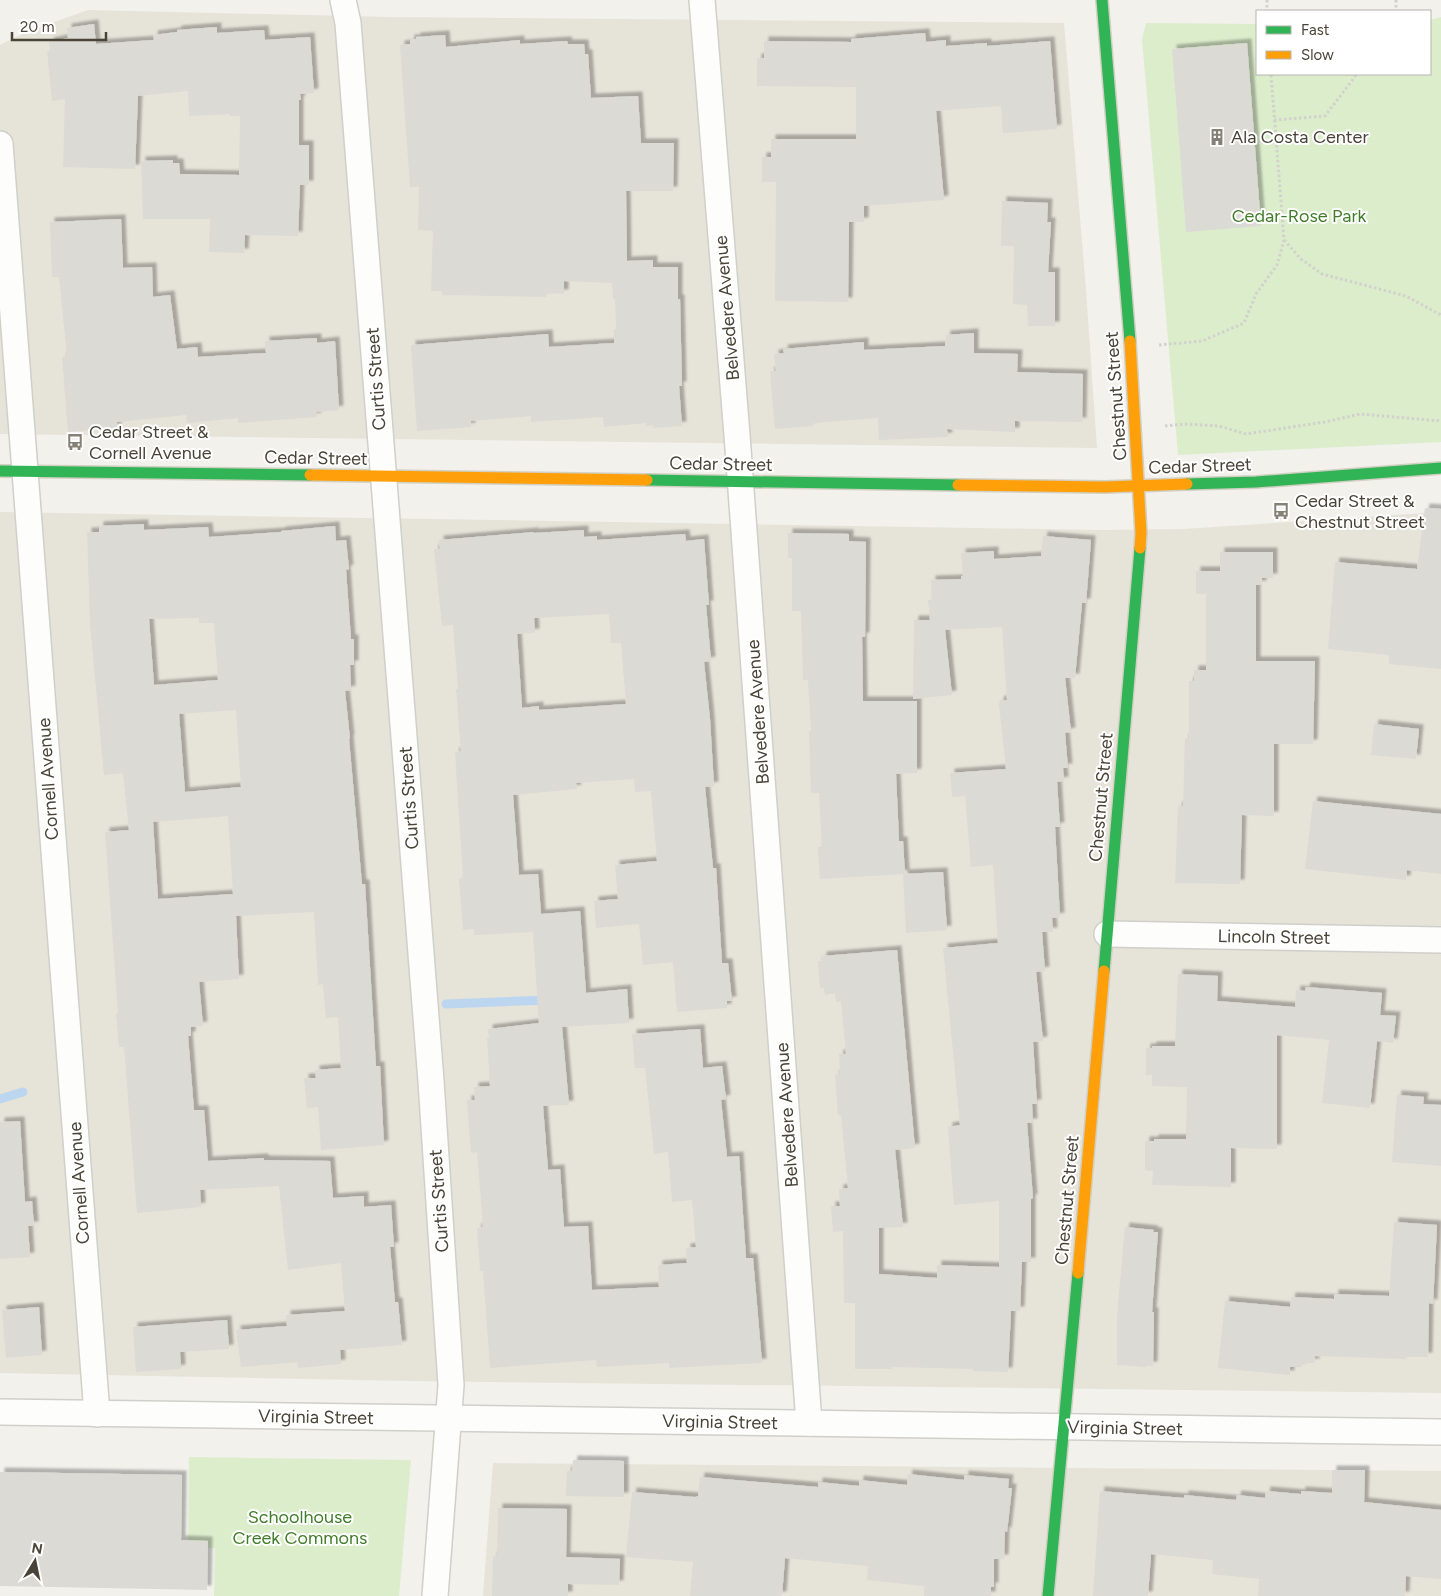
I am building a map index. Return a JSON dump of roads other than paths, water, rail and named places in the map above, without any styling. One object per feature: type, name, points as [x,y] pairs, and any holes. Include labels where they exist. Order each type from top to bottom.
[{"type":"street","name":"Curtis Street","points":[[343,0],[348,23],[431,1081],[451,1385],[435,1596]]},
{"type":"street","name":"Belvedere Avenue","points":[[702,0],[740,482],[809,1424]]},
{"type":"street","name":"Chestnut Street","points":[[1048,1596],[1141,533],[1137,429],[1102,0]]},
{"type":"street","name":"Cornell Avenue","points":[[0,144],[97,1414]]},
{"type":"street","name":"Cedar Street","points":[[0,471],[1139,486],[1256,482],[1441,468]]},
{"type":"street","name":"Lincoln Street","points":[[1107,934],[1441,940]]},
{"type":"street","name":"Virginia Street","points":[[0,1412],[1441,1432]]},
{"type":"waterway","points":[[446,1004],[549,1000]]},
{"type":"waterway","points":[[0,1099],[23,1092]]},
{"type":"place","name":"Ala Costa Center","points":[[1217,137]]},
{"type":"place","name":"Cedar Street & Cornell Avenue","points":[[75,442]]},
{"type":"place","name":"Cedar Street & Chestnut Street","points":[[1281,511]]},
{"type":"park label","name":"Cedar-Rose Park","points":[[1299,216]]},
{"type":"park label","name":"Schoolhouse Creek Commons","points":[[300,1527]]}]
